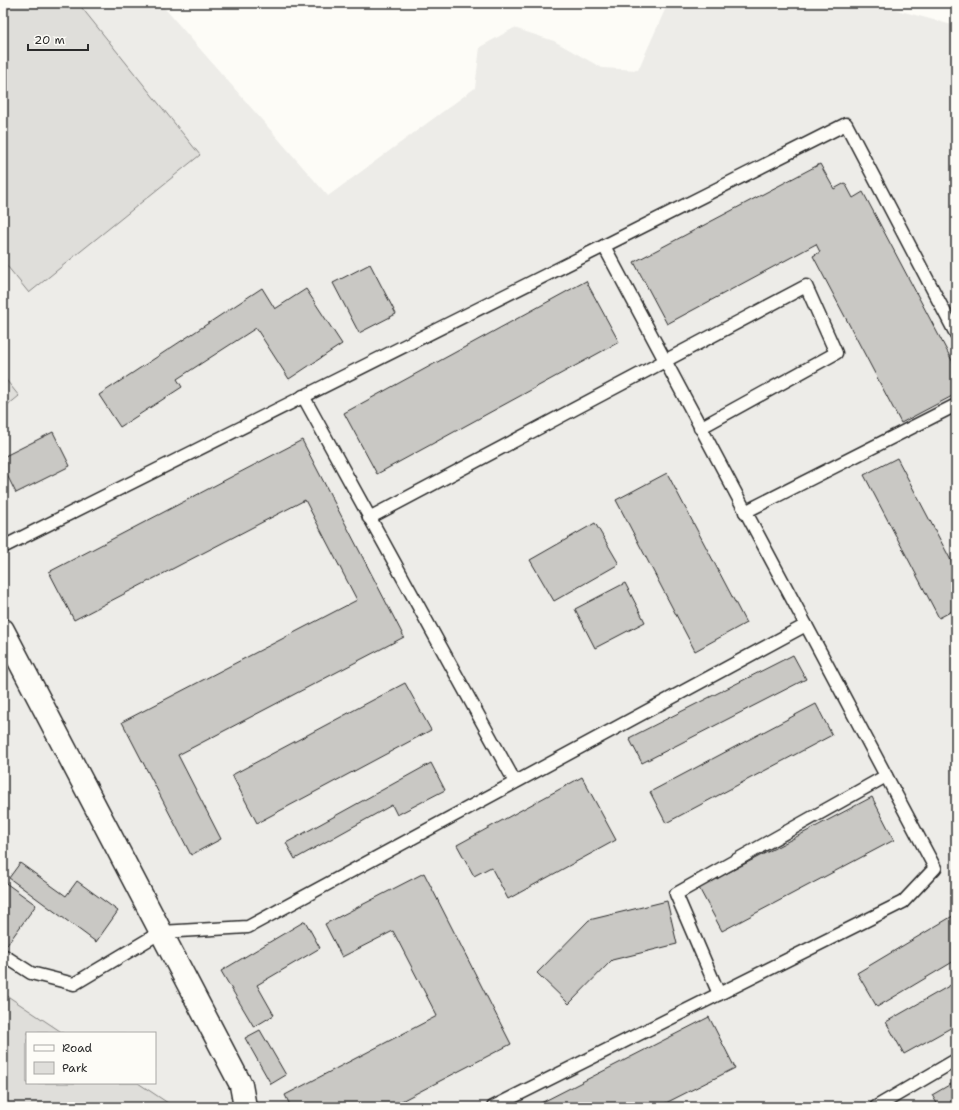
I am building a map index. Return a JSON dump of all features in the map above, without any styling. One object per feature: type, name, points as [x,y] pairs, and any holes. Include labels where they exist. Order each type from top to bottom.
[{"type":"street","points":[[3,630],[241,1085],[245,1107]]},
{"type":"lane","points":[[3,547],[846,124],[956,334]]},
{"type":"lane","points":[[493,1107],[903,902],[935,868],[604,246]]},
{"type":"lane","points":[[370,518],[806,286],[836,353],[700,428]]},
{"type":"lane","points":[[303,396],[515,782]]},
{"type":"lane","points":[[745,512],[956,406]]},
{"type":"lane","points":[[3,955],[31,973],[74,984],[161,932],[248,927],[806,625]]},
{"type":"lane","points":[[719,994],[676,894],[886,776]]},
{"type":"lane","points":[[876,1107],[894,1103],[956,1060]]},
{"type":"shaded area","points":[[3,3],[160,3],[328,196],[475,88],[480,47],[514,28],[554,41],[602,68],[638,70],[668,3],[871,3],[956,26],[956,1107],[3,1107]]},
{"type":"green space","points":[[3,3],[78,3],[200,155],[29,293],[3,261]]},
{"type":"green space","points":[[3,376],[19,396],[3,409]]},
{"type":"green space","points":[[3,993],[62,1032],[26,1032],[26,1084],[140,1084],[174,1107],[3,1107]]},
{"type":"building","points":[[820,164],[834,189],[845,183],[853,198],[863,192],[956,368],[956,394],[901,423],[813,256],[820,252],[816,244],[667,324],[634,262]]},
{"type":"building","points":[[370,264],[396,314],[359,333],[333,283]]},
{"type":"building","points":[[586,281],[619,342],[377,474],[344,413]]},
{"type":"building","points":[[262,288],[275,309],[306,289],[342,344],[289,379],[256,328],[177,379],[182,387],[120,427],[99,395]]},
{"type":"building","points":[[53,432],[70,466],[16,493],[3,467],[3,457]]},
{"type":"building","points":[[302,440],[404,637],[178,755],[221,839],[191,855],[122,722],[357,600],[305,500],[74,620],[49,572]]},
{"type":"building","points":[[897,458],[956,570],[956,609],[939,618],[864,475]]},
{"type":"building","points":[[667,473],[746,623],[695,651],[616,500]]},
{"type":"building","points":[[595,523],[619,564],[554,601],[530,560]]},
{"type":"building","points":[[625,583],[645,622],[595,648],[575,609]]},
{"type":"building","points":[[793,655],[806,679],[642,763],[629,738]]},
{"type":"building","points":[[405,683],[431,730],[257,823],[232,775]]},
{"type":"building","points":[[816,704],[832,735],[666,823],[650,792]]},
{"type":"building","points":[[431,763],[445,790],[397,815],[392,805],[295,859],[286,843]]},
{"type":"building","points":[[582,777],[616,840],[508,899],[491,867],[474,876],[457,845]]},
{"type":"building","points":[[872,797],[894,840],[722,931],[699,888]]},
{"type":"building","points":[[20,863],[66,896],[77,881],[118,911],[96,942],[9,878]]},
{"type":"building","points":[[424,873],[511,1044],[390,1107],[291,1107],[285,1095],[437,1016],[393,931],[342,957],[325,924]]},
{"type":"building","points":[[3,881],[36,905],[7,945],[3,942]]},
{"type":"building","points":[[667,901],[677,944],[612,960],[569,1004],[537,973],[589,920]]},
{"type":"building","points":[[956,914],[956,960],[877,1007],[857,973]]},
{"type":"building","points":[[305,921],[320,948],[257,985],[274,1015],[254,1027],[221,971]]},
{"type":"building","points":[[956,982],[956,1025],[904,1054],[886,1022]]},
{"type":"building","points":[[709,1017],[735,1068],[658,1107],[533,1107]]},
{"type":"building","points":[[260,1030],[286,1075],[271,1084],[245,1038]]},
{"type":"building","points":[[956,1081],[956,1107],[939,1107],[932,1095]]}]
